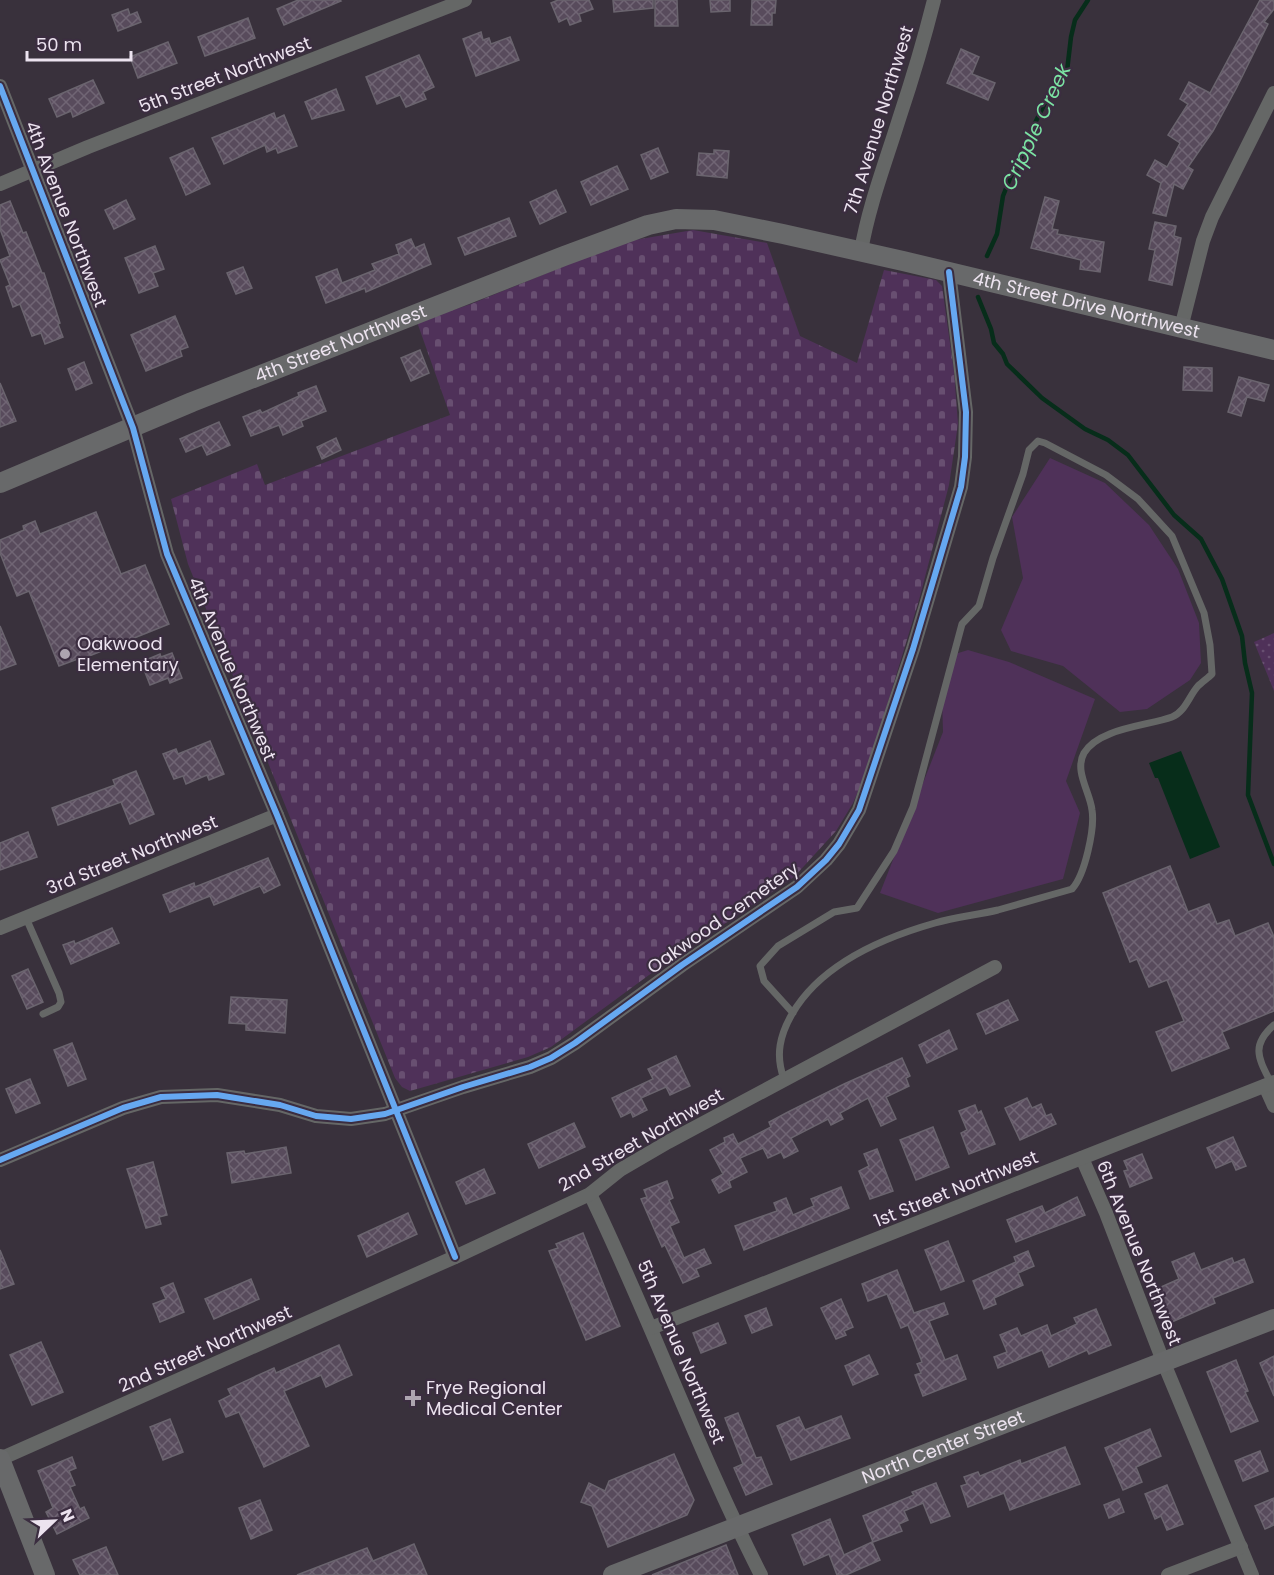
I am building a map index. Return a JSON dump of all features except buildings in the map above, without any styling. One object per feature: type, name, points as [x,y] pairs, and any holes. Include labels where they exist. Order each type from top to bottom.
[{"type":"main road","name":"4th Street Drive Northwest","points":[[686,219],[714,220],[861,252],[1274,350]]},
{"type":"main road","name":"4th Street Northwest","points":[[0,483],[192,402],[574,252],[648,225],[686,219]]},
{"type":"main road","name":"North Center Street","points":[[613,1575],[1274,1319]]},
{"type":"main road","points":[[0,1459],[45,1575]]},
{"type":"street","name":"5th Street Northwest","points":[[0,184],[465,0]]},
{"type":"street","name":"7th Avenue Northwest","points":[[861,252],[866,221],[877,182],[899,121],[934,0]]},
{"type":"street","name":"4th Avenue Northwest","points":[[0,86],[133,428],[167,554],[277,815],[455,1257]]},
{"type":"street","points":[[1181,328],[1203,241],[1212,217],[1274,93]]},
{"type":"street","name":"Oakwood Cemetery","points":[[0,1160],[123,1108],[161,1097],[217,1095],[255,1100],[324,1118],[368,1118],[530,1067],[551,1058],[575,1043],[682,965],[797,887],[819,867],[838,844],[859,810],[889,725],[961,487],[966,427],[949,272]]},
{"type":"street","name":"3rd Street Northwest","points":[[0,928],[277,815]]},
{"type":"street","name":"2nd Street Northwest","points":[[0,1459],[455,1257],[590,1194],[620,1170],[668,1142],[995,966]]},
{"type":"street","points":[[1270,1084],[1274,1106]]},
{"type":"street","name":"1st Street Northwest","points":[[651,1328],[1270,1084]]},
{"type":"street","name":"6th Avenue Northwest","points":[[1082,1158],[1252,1575]]},
{"type":"street","name":"5th Avenue Northwest","points":[[590,1194],[651,1328],[736,1526],[761,1575]]},
{"type":"street","points":[[1168,1575],[1241,1547]]},
{"type":"lane","points":[[784,1079],[779,1066],[782,1033],[799,1003],[832,970],[878,943],[936,923],[997,910],[1072,889],[1078,883],[1082,871],[1093,821],[1092,809],[1082,778],[1083,754],[1091,744],[1109,735],[1175,716],[1184,708],[1200,684],[1212,674],[1204,613],[1172,536],[1138,500],[1106,475],[1045,443],[1038,441],[1029,450],[979,606],[962,624],[913,807],[894,851],[857,908],[834,912],[778,946],[760,966],[764,981],[793,1013]]},
{"type":"lane","points":[[26,918],[61,1002],[58,1007],[43,1014]]},
{"type":"lane","points":[[1270,1084],[1258,1057],[1262,1038],[1274,1025]]},
{"type":"green space","points":[[693,230],[767,243],[800,336],[857,363],[884,270],[936,280],[942,286],[954,372],[958,424],[949,485],[919,600],[868,768],[853,803],[836,831],[794,877],[649,975],[551,1047],[528,1057],[410,1091],[402,1087],[395,1078],[188,564],[171,499],[257,464],[265,485],[450,415],[417,322],[471,304],[623,242]]},
{"type":"green space","points":[[1050,458],[1105,483],[1149,525],[1178,569],[1199,623],[1201,663],[1190,680],[1147,709],[1120,712],[1063,666],[1011,651],[1001,630],[1023,578],[1012,517]]},
{"type":"green space","points":[[1274,633],[1274,691],[1254,642]]},
{"type":"green space","points":[[968,650],[1009,662],[1095,699],[1066,781],[1080,813],[1063,879],[938,913],[880,893],[943,732],[942,698],[955,654]]},
{"type":"shaded area","points":[[1181,751],[1220,847],[1190,859],[1158,778],[1155,778],[1149,763]]},
{"type":"waterway","name":"Cripple Creek","points":[[987,256],[997,234],[1003,196],[1049,95],[1067,71],[1075,20],[1088,0]]},
{"type":"waterway","name":"Cripple Creek","points":[[978,297],[994,343],[1003,354],[1007,364],[1042,398],[1085,429],[1108,440],[1128,455],[1174,515],[1201,539],[1222,579],[1242,636],[1252,693],[1248,795],[1274,864]]},
{"type":"cycle path","points":[[0,86],[133,428],[167,554],[277,815],[455,1257]]},
{"type":"cycle path","points":[[0,1160],[123,1108],[161,1097],[217,1095],[280,1105],[316,1116],[351,1119],[385,1114],[530,1067],[551,1058],[575,1043],[682,965],[797,887],[826,860],[839,844],[859,810],[913,649],[961,487],[965,457],[966,412],[949,272]]},
{"type":"place","name":"Oakwood Elementary","points":[[65,654]]},
{"type":"place","name":"Frye Regional Medical Center","points":[[413,1398]]}]
